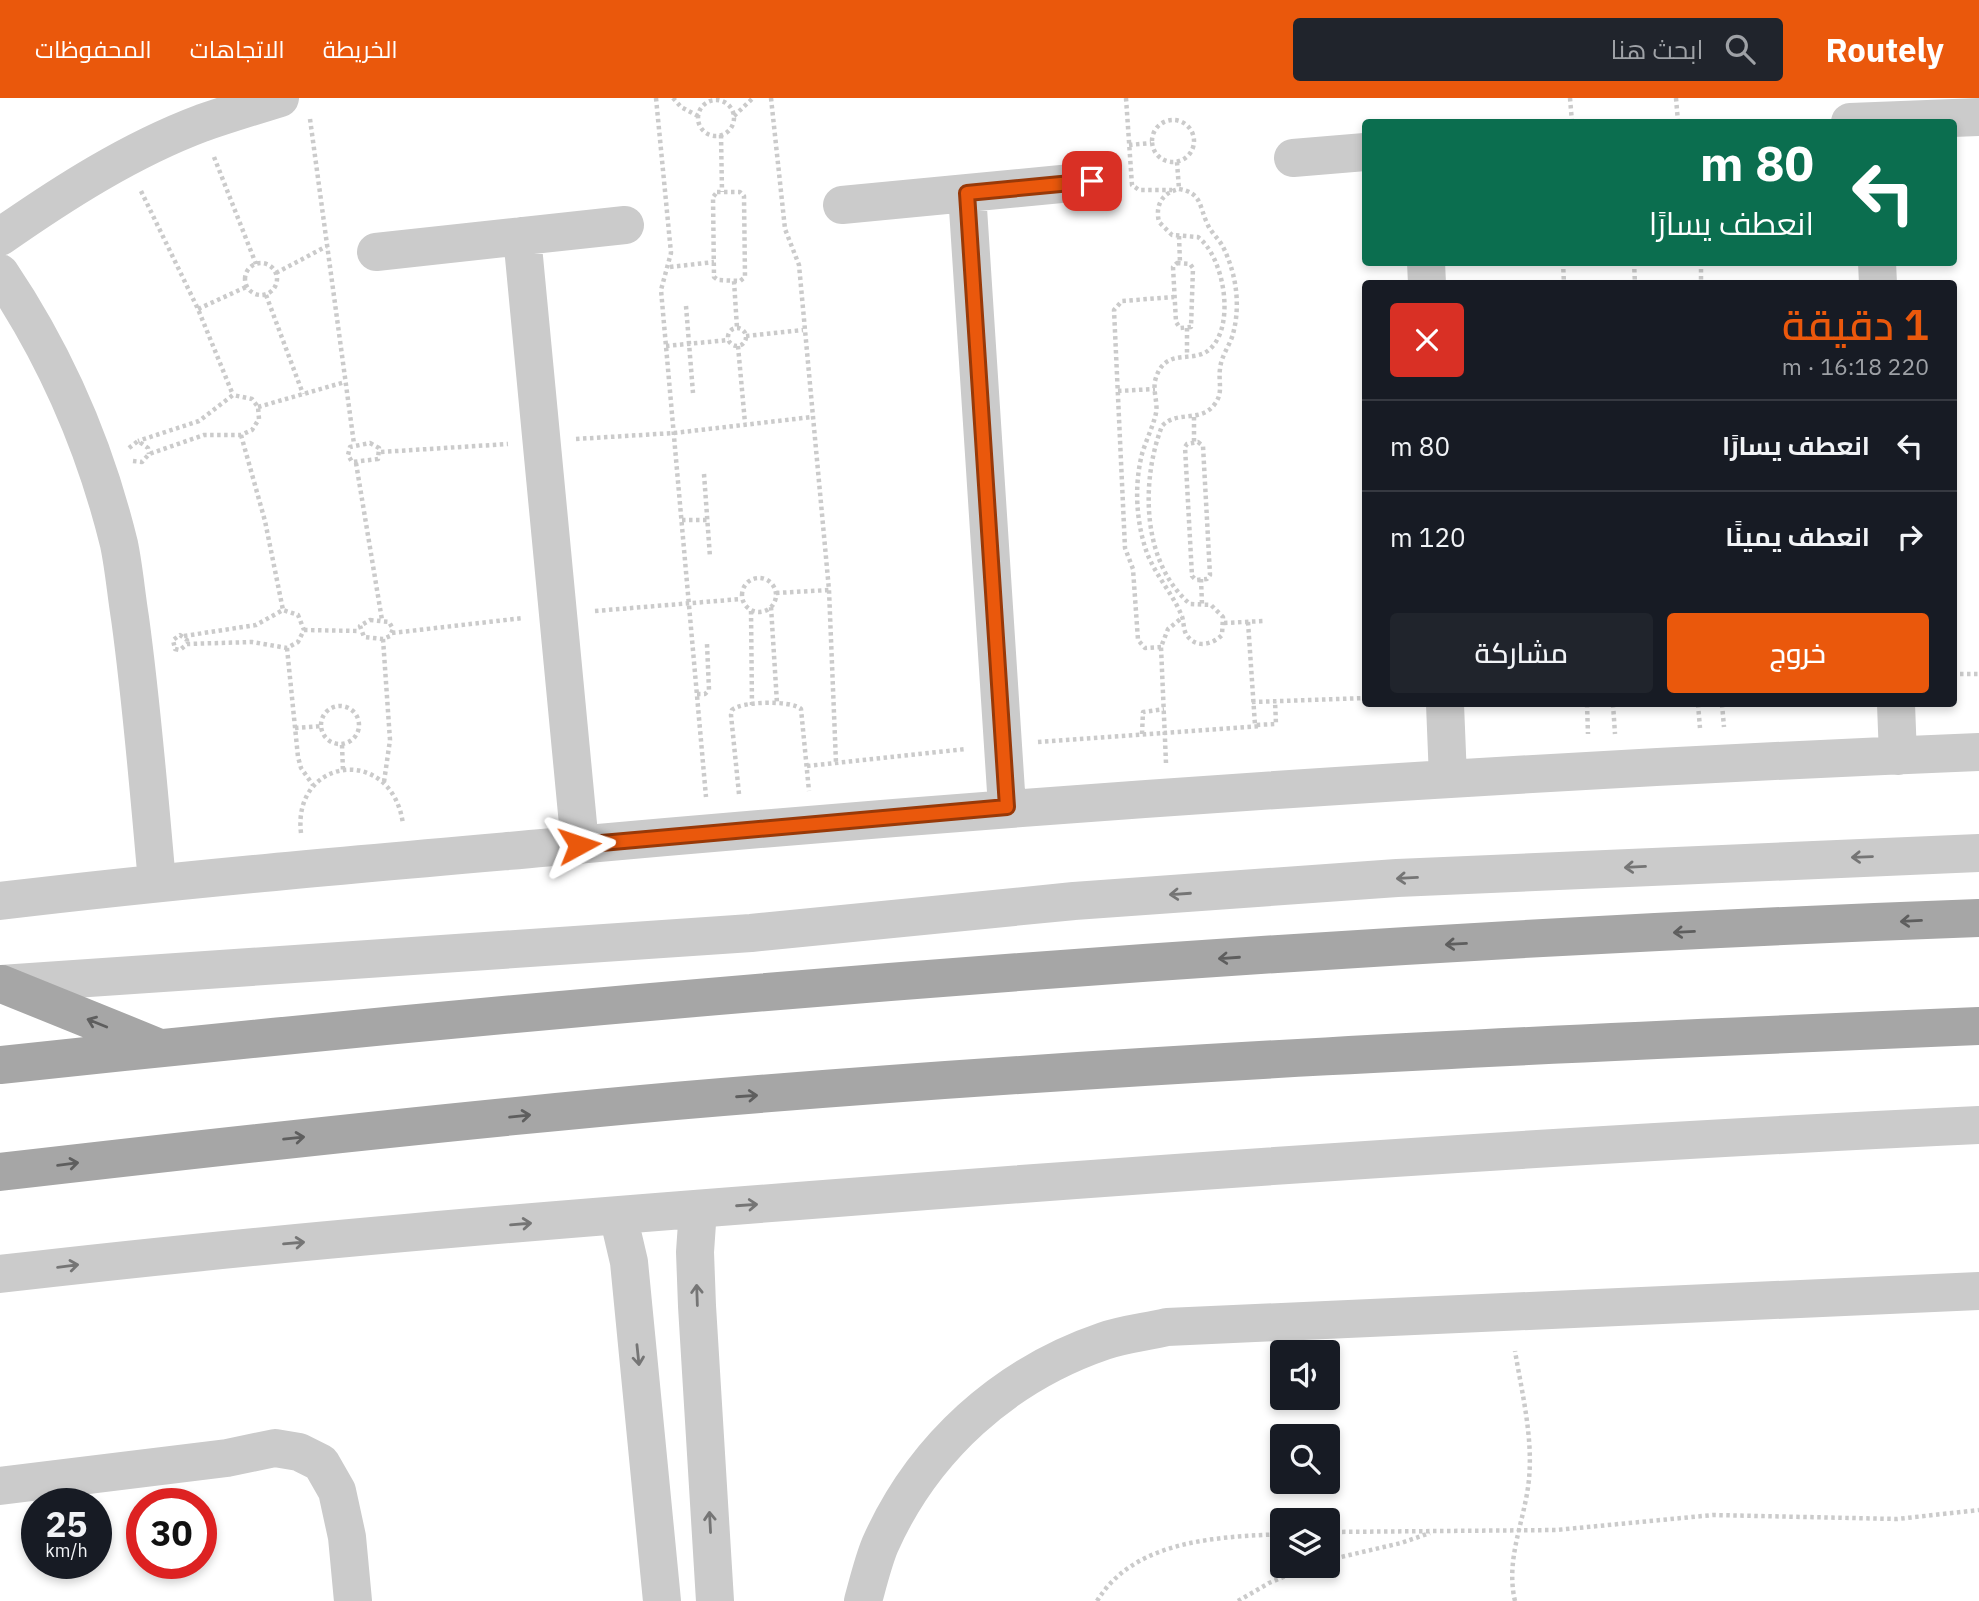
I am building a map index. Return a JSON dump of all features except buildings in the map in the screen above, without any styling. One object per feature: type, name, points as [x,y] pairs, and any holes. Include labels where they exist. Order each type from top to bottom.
[{"type":"main road","points":[[0,1065],[764,992],[1352,949],[1979,918]]},
{"type":"main road","points":[[1,984],[160,1048]]},
{"type":"main road","points":[[0,1172],[280,1140],[690,1100],[1101,1070],[1979,1026]]},
{"type":"street","points":[[0,237],[52,201],[125,159],[201,124],[294,104]]},
{"type":"street","points":[[1936,119],[1979,117]]},
{"type":"street","points":[[1293,158],[1362,152]]},
{"type":"street","points":[[842,205],[1092,181]]},
{"type":"street","points":[[967,193],[1007,807]]},
{"type":"street","points":[[376,252],[625,225]]},
{"type":"street","points":[[522,236],[579,845]]},
{"type":"street","points":[[0,273],[30,317],[68,392],[98,470],[119,546],[135,652],[157,882]]},
{"type":"street","points":[[1445,707],[1448,778]]},
{"type":"street","points":[[1896,707],[1898,755]]},
{"type":"street","points":[[0,901],[157,882],[1007,807],[1448,778],[1979,752]]},
{"type":"street","points":[[1,984],[737,934],[1074,901],[1384,879],[1979,852]]},
{"type":"street","points":[[0,1275],[172,1254],[1101,1177],[1768,1135],[1979,1125]]},
{"type":"street","points":[[698,1209],[695,1252],[697,1306],[715,1601]]},
{"type":"street","points":[[618,1215],[629,1262],[662,1601]]},
{"type":"street","points":[[863,1601],[880,1546],[909,1490],[948,1440],[994,1398],[1047,1364],[1105,1340],[1167,1327],[1979,1291]]},
{"type":"street","points":[[0,1486],[227,1458],[275,1448],[299,1452],[321,1464],[337,1491],[347,1537],[353,1601]]},
{"type":"path","points":[[656,98],[671,253],[670,267],[661,290],[697,694],[726,831]]},
{"type":"path","points":[[673,98],[681,107],[698,116]]},
{"type":"path","points":[[720,135],[733,124],[734,116],[753,98]]},
{"type":"path","points":[[771,98],[785,229],[799,265],[829,590],[836,762]]},
{"type":"path","points":[[1126,98],[1132,185],[1139,190],[1172,191]]},
{"type":"path","points":[[1570,98],[1573,119]]},
{"type":"path","points":[[1676,98],[1678,119]]},
{"type":"path","points":[[720,135],[704,131],[698,116],[701,107],[716,100],[725,102],[734,116]]},
{"type":"path","points":[[294,104],[327,246],[354,444],[348,455],[356,463],[382,620]]},
{"type":"path","points":[[1166,120],[1185,123],[1195,141],[1186,158],[1177,162],[1160,158],[1151,143],[1152,134],[1166,120]]},
{"type":"path","points":[[201,124],[256,264]]},
{"type":"path","points":[[720,135],[722,192]]},
{"type":"path","points":[[1129,145],[1151,143]]},
{"type":"path","points":[[125,159],[198,309],[233,395]]},
{"type":"path","points":[[1177,162],[1180,189]]},
{"type":"path","points":[[1180,189],[1189,191],[1202,204],[1208,225],[1228,258],[1237,296],[1233,335],[1220,368],[1221,391],[1216,404],[1207,412],[1194,417],[1174,417],[1162,426],[1153,459],[1148,505],[1152,527],[1167,571],[1190,604],[1202,604],[1219,610],[1224,623],[1222,635],[1215,641],[1198,644],[1185,632],[1183,617],[1156,574],[1140,528],[1138,478],[1156,411],[1155,389],[1159,371],[1168,361],[1205,353],[1214,345],[1220,330],[1224,296],[1216,262],[1205,242],[1198,237],[1179,236],[1164,230],[1157,213],[1164,195],[1180,189]]},
{"type":"path","points":[[740,191],[744,196],[744,277],[734,281],[715,279],[713,197],[717,192],[722,192],[740,191]]},
{"type":"path","points":[[1179,236],[1180,263]]},
{"type":"path","points":[[276,273],[327,246]]},
{"type":"path","points":[[670,267],[714,262]]},
{"type":"path","points":[[1180,263],[1190,264],[1192,268],[1194,323],[1187,328],[1177,325],[1174,265],[1180,263]]},
{"type":"path","points":[[256,264],[272,267],[276,273],[274,290],[266,295],[258,296],[246,287],[244,277],[248,269],[256,264]]},
{"type":"path","points":[[734,281],[737,328],[746,336],[803,330]]},
{"type":"path","points":[[198,309],[246,287]]},
{"type":"path","points":[[266,295],[303,394]]},
{"type":"path","points":[[1161,647],[1145,648],[1138,640],[1133,569],[1125,548],[1115,306],[1122,301],[1174,297]]},
{"type":"path","points":[[686,306],[693,393]]},
{"type":"path","points":[[729,340],[730,332],[737,328]]},
{"type":"path","points":[[1187,328],[1187,355]]},
{"type":"path","points":[[738,346],[743,344],[746,336]]},
{"type":"path","points":[[666,346],[729,340],[738,346]]},
{"type":"path","points":[[738,346],[745,424]]},
{"type":"path","points":[[258,407],[345,382]]},
{"type":"path","points":[[1118,391],[1155,389]]},
{"type":"path","points":[[233,395],[252,399],[258,407],[259,419],[252,430],[241,435],[204,435],[149,454],[142,462],[131,460],[129,446],[199,421],[233,395]]},
{"type":"path","points":[[381,452],[674,432],[812,416]]},
{"type":"path","points":[[1194,417],[1195,442]]},
{"type":"path","points":[[241,435],[265,521],[282,610]]},
{"type":"path","points":[[138,441],[144,443],[149,454]]},
{"type":"path","points":[[1195,442],[1201,442],[1203,446],[1210,575],[1201,579],[1192,576],[1185,447],[1195,442]]},
{"type":"path","points":[[354,444],[374,444],[381,452]]},
{"type":"path","points":[[356,463],[376,461],[381,452]]},
{"type":"path","points":[[704,474],[710,557]]},
{"type":"path","points":[[681,520],[708,520]]},
{"type":"path","points":[[752,705],[751,611],[741,599],[745,583],[752,578],[768,579],[776,593],[771,607],[777,704]]},
{"type":"path","points":[[1201,579],[1202,604]]},
{"type":"path","points":[[776,593],[829,590]]},
{"type":"path","points":[[751,611],[762,612],[771,607]]},
{"type":"path","points":[[282,610],[298,615],[304,630],[298,642],[287,648],[252,642],[187,645],[180,650],[173,645],[175,636],[256,625],[282,610]]},
{"type":"path","points":[[1168,796],[1161,647],[1168,629],[1183,617]]},
{"type":"path","points":[[304,630],[360,631],[368,639],[383,639],[390,636],[393,629],[389,622],[382,620],[366,621],[360,631]]},
{"type":"path","points":[[1224,623],[1264,621]]},
{"type":"path","points":[[1248,622],[1254,723],[1272,726],[1277,721],[1275,701]]},
{"type":"path","points":[[184,636],[187,645]]},
{"type":"path","points":[[383,639],[390,740],[384,782]]},
{"type":"path","points":[[697,694],[705,694],[709,690],[707,644]]},
{"type":"path","points":[[287,648],[301,768],[313,786]]},
{"type":"path","points":[[1957,674],[1979,674]]},
{"type":"path","points":[[1252,702],[1362,698]]},
{"type":"path","points":[[726,831],[731,715],[736,706],[793,703],[801,709],[812,823]]},
{"type":"path","points":[[343,706],[353,711],[359,721],[359,732],[352,741],[342,745],[332,743],[324,736],[321,726],[324,716],[332,708],[343,706]]},
{"type":"path","points":[[1142,734],[1143,712],[1164,709]]},
{"type":"path","points":[[295,728],[321,726]]},
{"type":"path","points":[[342,745],[344,771]]},
{"type":"path","points":[[306,869],[299,814],[302,802],[313,786],[331,774],[344,771],[358,770],[384,782],[400,806],[407,860]]},
{"type":"path","points":[[1515,1352],[1530,1456],[1524,1506],[1512,1560],[1515,1601]]},
{"type":"path","points":[[1340,1532],[1569,1529],[1713,1514],[1867,1520],[1979,1510]]},
{"type":"path","points":[[1340,1557],[1401,1543],[1434,1531]]},
{"type":"path","points":[[1097,1601],[1119,1577],[1148,1557],[1181,1545],[1215,1538],[1270,1535]]},
{"type":"path","points":[[1238,1601],[1281,1578]]},
{"type":"route","points":[[579,845],[1007,807],[967,193],[1092,181]]}]
